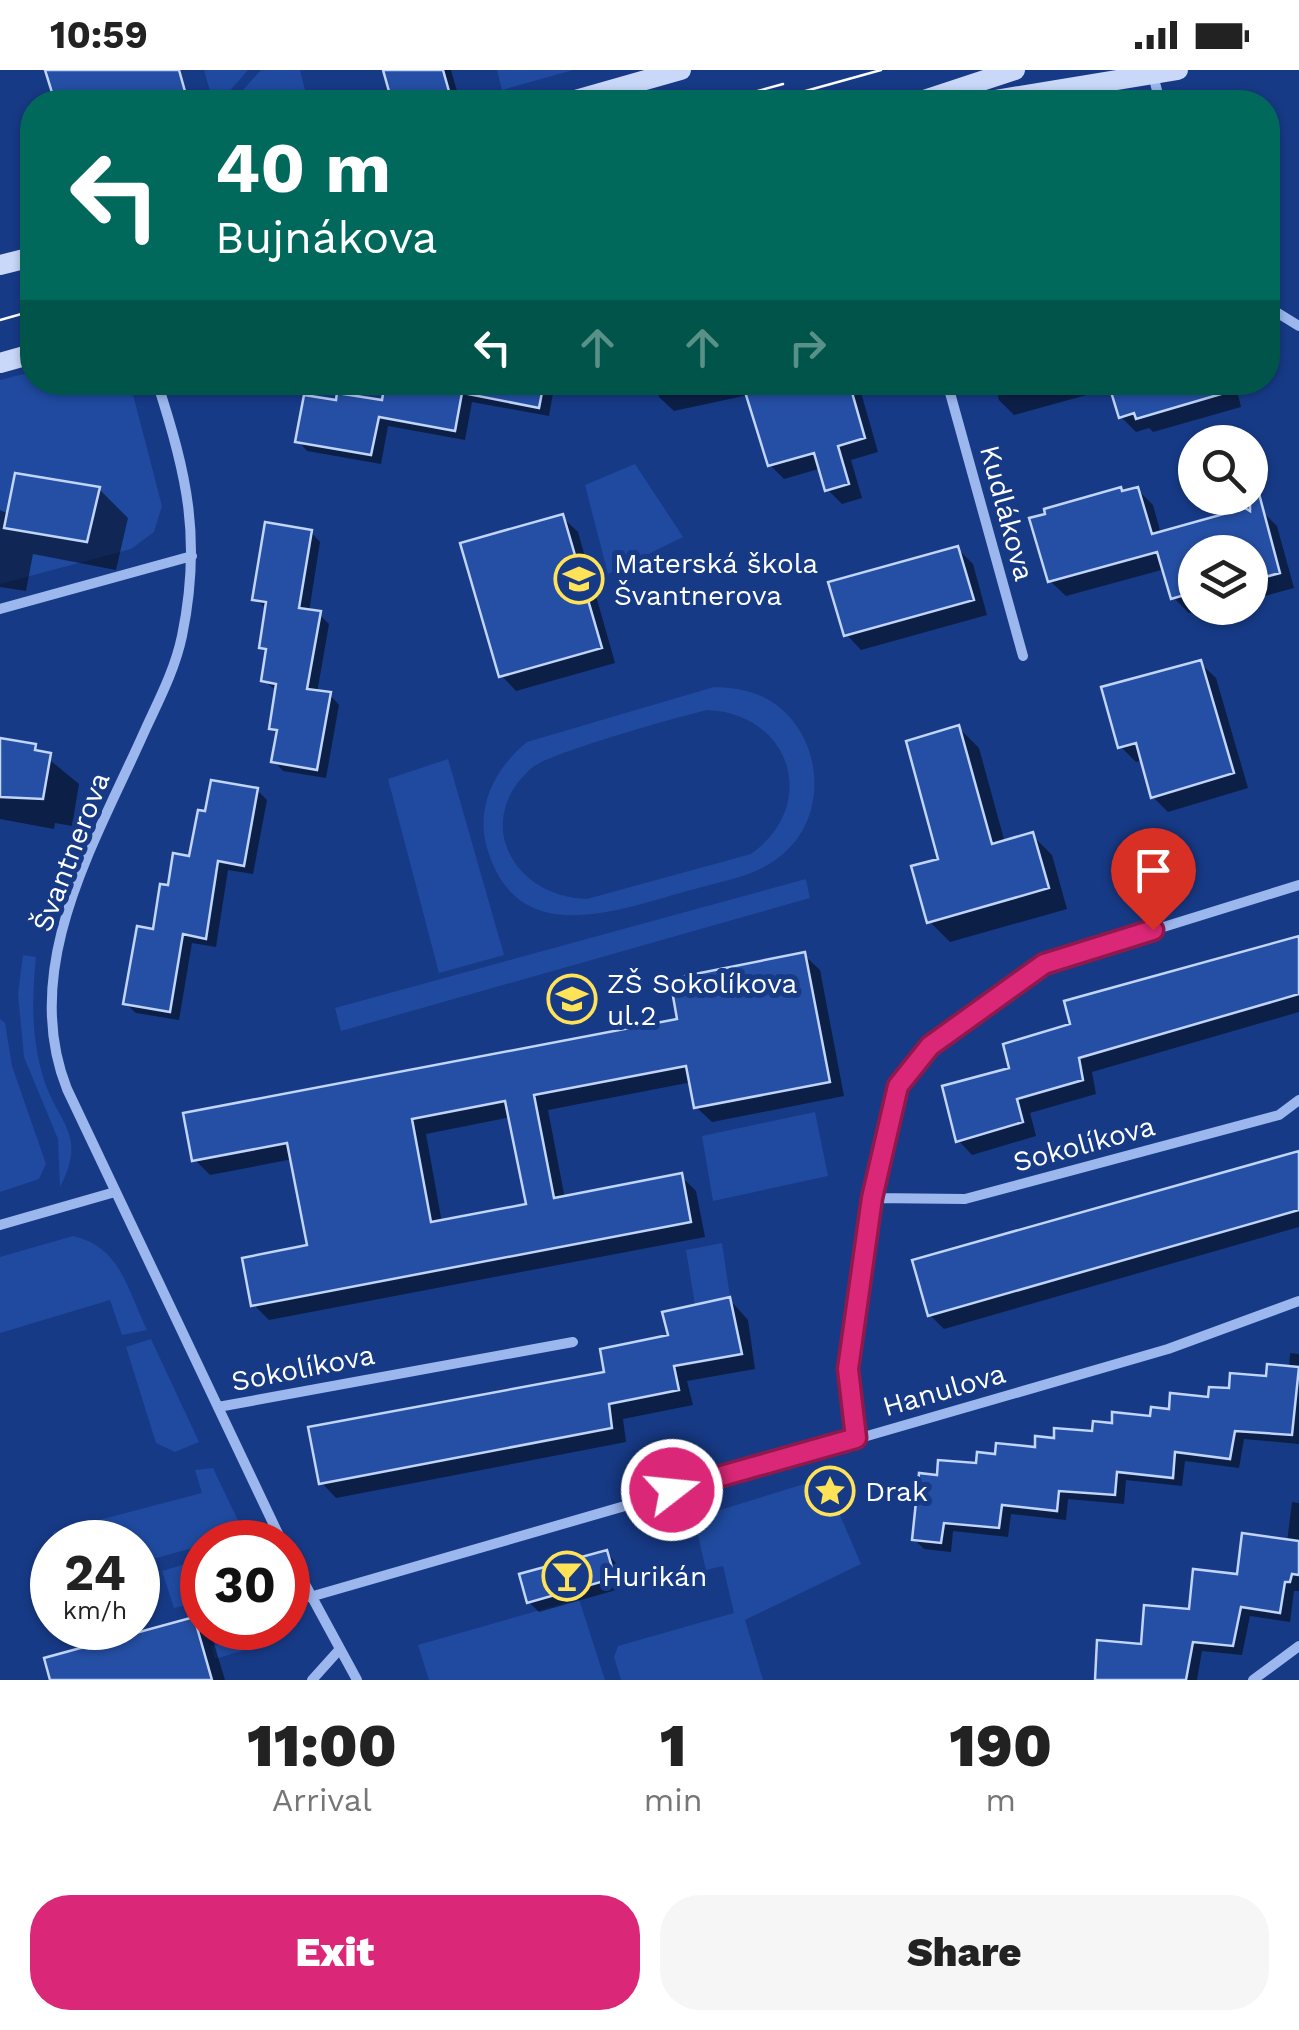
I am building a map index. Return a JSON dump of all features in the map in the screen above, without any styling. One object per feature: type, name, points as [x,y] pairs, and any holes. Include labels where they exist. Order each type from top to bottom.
[{"type":"main road","points":[[611,90],[682,70]]},
{"type":"main road","points":[[954,90],[1015,70]]},
{"type":"main road","points":[[1051,90],[1178,70]]},
{"type":"street","name":"Švantnerova","points":[[161,395],[185,467],[192,556],[175,664],[66,913],[54,964],[52,1032],[59,1070],[271,1520]]},
{"type":"street","name":"Kudlákova","points":[[951,395],[1023,656]]},
{"type":"street","points":[[0,610],[192,556]]},
{"type":"street","points":[[856,1438],[848,1369],[872,1198],[898,1086],[930,1046],[1044,964],[1299,885]]},
{"type":"street","name":"Sokolíkova","points":[[872,1198],[965,1199],[1279,1115],[1299,1100]]},
{"type":"street","points":[[0,1225],[115,1192]]},
{"type":"street","name":"Hanulova","points":[[310,1597],[1168,1350],[1299,1301]]},
{"type":"street","name":"Sokolíkova","points":[[218,1408],[573,1342]]},
{"type":"street","points":[[310,1597],[358,1680]]},
{"type":"street","points":[[1253,1680],[1299,1646]]},
{"type":"street","points":[[312,1680],[338,1650]]},
{"type":"shaded area","points":[[204,70],[248,70],[230,90],[210,90]]},
{"type":"shaded area","points":[[261,70],[300,70],[305,90],[243,90]]},
{"type":"shaded area","points":[[497,70],[573,70],[502,90]]},
{"type":"shaded area","points":[[20,375],[20,395],[133,395],[162,506],[154,532],[131,549],[0,584],[0,380]]},
{"type":"shaded area","points":[[635,464],[683,537],[608,574],[585,485]]},
{"type":"shaded area","points":[[714,687],[744,690],[772,702],[801,733],[810,753],[814,796],[799,836],[774,861],[751,873],[600,913],[544,912],[521,901],[501,880],[484,833],[490,789],[527,742]],"holes":[[[708,710],[737,715],[759,727],[776,744],[786,765],[790,788],[785,811],[772,834],[751,854],[587,899],[561,895],[538,885],[509,852],[503,831],[505,809],[514,788],[533,767],[588,744]]]},
{"type":"shaded area","points":[[448,759],[504,955],[439,973],[388,779]]},
{"type":"shaded area","points":[[806,879],[810,898],[341,1031],[335,1008]]},
{"type":"shaded area","points":[[23,955],[36,957],[33,1015],[38,1058],[70,1140],[68,1168],[60,1187],[58,1139],[24,1057],[18,994]]},
{"type":"shaded area","points":[[0,1019],[5,1023],[12,1066],[46,1164],[39,1179],[0,1192]]},
{"type":"shaded area","points":[[815,1112],[828,1176],[713,1201],[702,1136]]},
{"type":"shaded area","points":[[73,1236],[102,1250],[112,1260],[147,1330],[122,1335],[110,1300],[0,1333],[0,1257]]},
{"type":"shaded area","points":[[722,1243],[730,1297],[695,1305],[686,1250]]},
{"type":"shaded area","points":[[151,1339],[199,1442],[175,1452],[156,1443],[126,1347]]},
{"type":"shaded area","points":[[213,1468],[238,1520],[180,1520],[180,1551],[160,1557],[160,1520],[99,1520],[202,1493],[195,1470]]},
{"type":"shaded area","points":[[824,1478],[861,1564],[745,1620],[763,1680],[621,1680],[614,1657],[618,1646],[734,1613],[723,1566],[706,1570],[694,1518]]},
{"type":"shaded area","points":[[180,1566],[180,1607],[174,1608],[162,1571]]},
{"type":"shaded area","points":[[579,1599],[605,1680],[429,1680],[418,1645]]},
{"type":"shaded area","points":[[212,1650],[244,1650],[215,1659]]},
{"type":"building","points":[[45,70],[179,70],[185,90],[51,90]]},
{"type":"building","points":[[383,70],[443,70],[449,90],[389,90]]},
{"type":"building","points":[[304,395],[382,400],[383,395],[462,395],[455,431],[379,417],[371,455],[295,442]]},
{"type":"building","points":[[473,395],[542,395],[539,408]]},
{"type":"building","points":[[746,395],[853,395],[865,438],[838,446],[849,484],[825,491],[814,453],[768,466]]},
{"type":"building","points":[[1112,395],[1218,395],[1136,419],[1134,413],[1119,418]]},
{"type":"building","points":[[15,473],[100,487],[87,542],[4,528]]},
{"type":"building","points":[[1121,487],[1122,491],[1138,487],[1152,534],[1220,515],[1265,515],[1280,573],[1268,576],[1268,535],[1178,535],[1178,597],[1171,599],[1157,552],[1048,582],[1029,518],[1045,514],[1044,509]]},
{"type":"building","points":[[563,514],[602,648],[499,677],[460,543]]},
{"type":"building","points":[[265,522],[312,530],[299,608],[321,611],[307,689],[331,692],[317,770],[271,762],[277,730],[269,729],[276,684],[261,681],[266,649],[259,648],[266,602],[252,600]]},
{"type":"building","points":[[958,546],[974,600],[844,636],[828,582]]},
{"type":"building","points":[[1201,660],[1234,773],[1151,798],[1136,743],[1118,748],[1101,687]]},
{"type":"building","points":[[959,725],[992,844],[1033,832],[1049,888],[927,923],[911,866],[938,859],[906,741]]},
{"type":"building","points":[[0,738],[36,744],[35,750],[51,753],[43,799],[0,797]]},
{"type":"building","points":[[211,780],[258,788],[244,866],[218,861],[206,939],[183,934],[170,1012],[123,1004],[137,926],[153,929],[160,884],[168,885],[173,853],[189,856],[198,810],[205,811]]},
{"type":"building","points":[[1299,936],[1299,994],[1079,1058],[1083,1080],[1017,1099],[1023,1122],[956,1142],[942,1086],[1009,1068],[1003,1044],[1070,1024],[1064,1001]]},
{"type":"building","points":[[805,952],[830,1082],[694,1108],[686,1066],[534,1095],[554,1198],[682,1173],[691,1222],[251,1306],[242,1258],[307,1245],[287,1143],[192,1161],[183,1113],[677,1019],[670,979]],"holes":[[[505,1101],[526,1204],[431,1222],[412,1119]]]},
{"type":"building","points":[[1299,1151],[1299,1210],[928,1316],[912,1260]]},
{"type":"building","points":[[730,1297],[742,1354],[674,1366],[679,1390],[609,1404],[612,1428],[319,1484],[308,1427],[604,1372],[600,1349],[668,1335],[662,1312]]},
{"type":"building","points":[[1267,1364],[1299,1367],[1292,1435],[1235,1431],[1230,1459],[1175,1452],[1173,1478],[1117,1472],[1115,1495],[1059,1491],[1057,1511],[1002,1505],[999,1528],[944,1523],[941,1543],[912,1540],[919,1473],[937,1475],[938,1460],[976,1463],[977,1452],[995,1454],[996,1443],[1035,1447],[1035,1436],[1054,1438],[1054,1428],[1092,1431],[1093,1421],[1112,1423],[1112,1412],[1150,1416],[1151,1407],[1169,1409],[1170,1393],[1208,1397],[1209,1387],[1229,1388],[1230,1373],[1266,1376]]},
{"type":"building","points":[[1242,1533],[1299,1541],[1299,1575],[1292,1574],[1290,1582],[1285,1582],[1280,1613],[1241,1607],[1233,1646],[1193,1642],[1186,1680],[1095,1680],[1097,1640],[1141,1644],[1144,1605],[1189,1609],[1193,1569],[1237,1574]]},
{"type":"building","name":"Hurikán","points":[[607,1550],[615,1578],[527,1603],[519,1574]]},
{"type":"building","points":[[180,1621],[180,1650],[203,1650],[212,1680],[50,1680],[44,1658],[73,1650],[160,1650],[160,1626]]},
{"type":"tram line","points":[[809,90],[881,70]]},
{"type":"tram line","points":[[761,90],[783,84]]},
{"type":"tram line","points":[[0,320],[20,314]]},
{"type":"place","name":"Materská škola Švantnerova","points":[[579,579]]},
{"type":"place","name":"ZŠ Sokolíkova ul.2","points":[[572,999]]},
{"type":"place","name":"Drak","points":[[830,1491]]},
{"type":"place","name":"Hurikán","points":[[567,1576]]},
{"type":"route","points":[[672,1490],[856,1438],[848,1369],[872,1198],[898,1086],[930,1046],[1044,964],[1153,930]]}]
